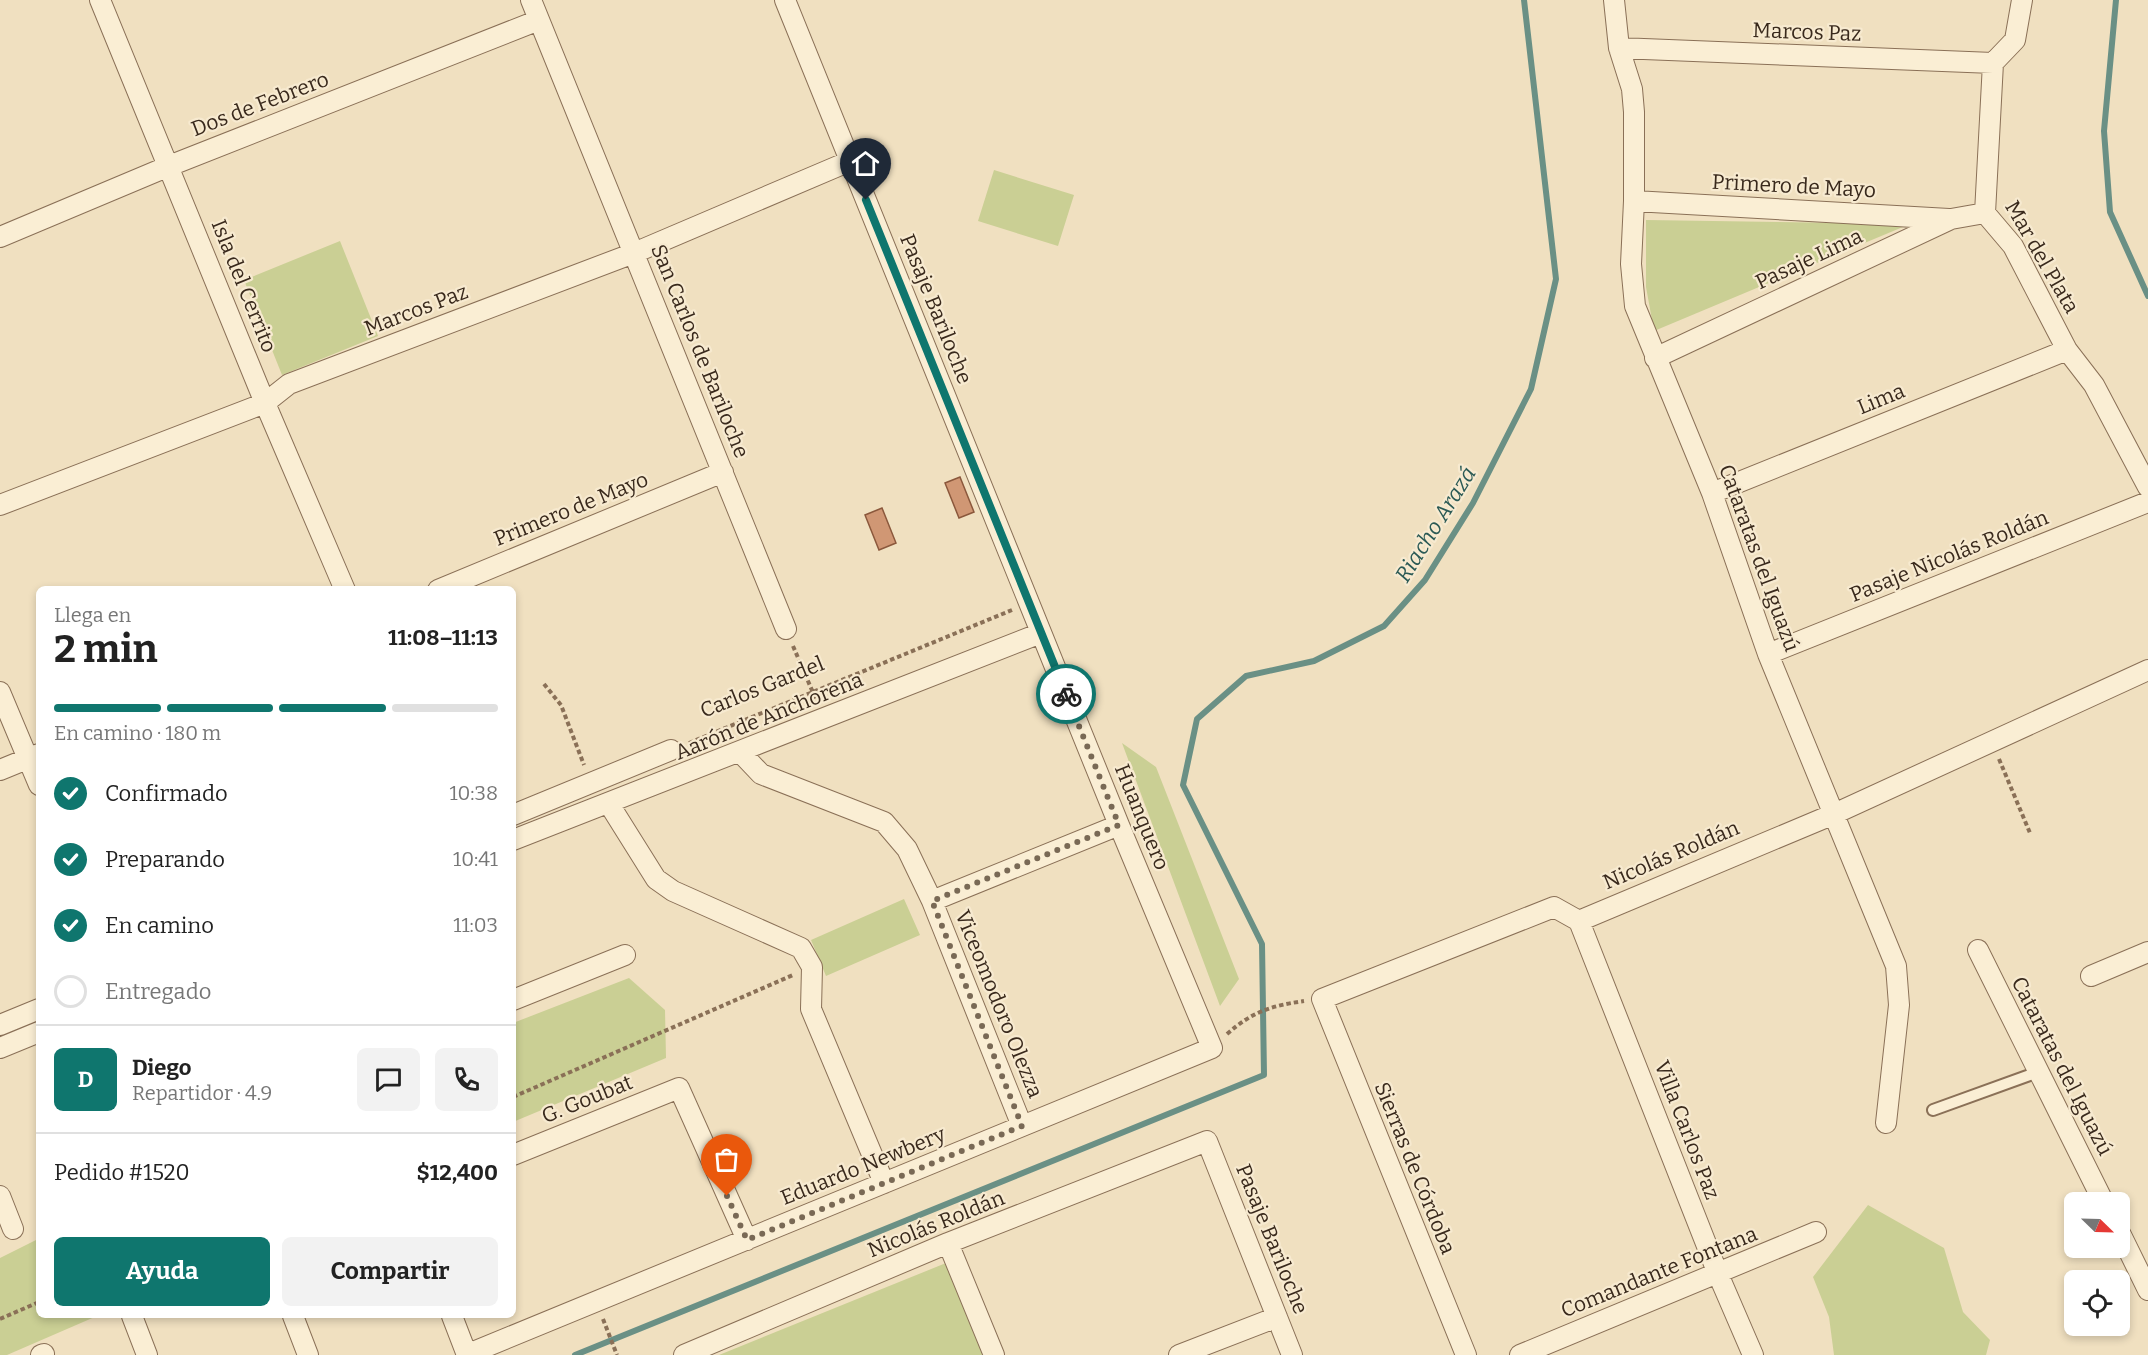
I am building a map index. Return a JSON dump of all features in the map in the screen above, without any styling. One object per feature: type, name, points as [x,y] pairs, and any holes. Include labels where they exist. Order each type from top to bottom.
[{"type":"street","name":"Isla del Cerrito","points":[[100,0],[265,403],[343,586]]},
{"type":"street","name":"San Carlos de Bariloche","points":[[531,0],[786,629]]},
{"type":"street","name":"Pasaje Bariloche","points":[[784,0],[1029,603]]},
{"type":"street","name":"Cataratas del Iguazú","points":[[1614,0],[1619,48],[1632,90],[1634,112],[1631,264],[1635,306],[1712,493],[1768,654],[1896,966],[1899,1005],[1886,1123]]},
{"type":"street","points":[[1993,63],[2015,40],[2022,0]]},
{"type":"street","name":"Dos de Febrero","points":[[0,237],[169,166],[539,20]]},
{"type":"street","name":"Marcos Paz","points":[[1619,48],[1993,63]]},
{"type":"street","name":"Mar del Plata","points":[[1993,63],[1985,213],[2013,246],[2067,350],[2094,385],[2148,486]]},
{"type":"street","name":"Marcos Paz","points":[[0,505],[265,403],[290,384],[634,253],[850,161]]},
{"type":"street","name":"Primero de Mayo","points":[[1634,201],[1951,219]]},
{"type":"street","name":"Pasaje Lima","points":[[1655,358],[1951,219],[1985,213]]},
{"type":"street","name":"Lima","points":[[1712,493],[2067,350]]},
{"type":"street","name":"Primero de Mayo","points":[[448,586],[723,472]]},
{"type":"street","name":"Pasaje Nicolás Roldán","points":[[1768,654],[2148,502]]},
{"type":"street","name":"Huanquero","points":[[1029,603],[1212,1048]]},
{"type":"street","name":"Aarón de Anchorena","points":[[516,839],[741,753],[1041,633]]},
{"type":"street","name":"Nicolás Roldán","points":[[1579,921],[1834,814],[2148,670]]},
{"type":"street","points":[[0,692],[33,756],[0,770]]},
{"type":"street","points":[[516,814],[671,750]]},
{"type":"street","name":"Viceomodoro Olezza","points":[[741,753],[762,774],[884,822],[907,849],[932,901],[1022,1126]]},
{"type":"street","points":[[609,804],[656,879],[673,891],[801,948],[812,967],[811,1009],[884,1183]]},
{"type":"street","points":[[932,901],[1119,825]]},
{"type":"street","points":[[1322,999],[1554,908],[1579,921]]},
{"type":"street","name":"Villa Carlos Paz","points":[[1579,921],[1718,1274],[1753,1355]]},
{"type":"street","name":"Cataratas del Iguazú","points":[[1978,950],[2098,1192]]},
{"type":"street","points":[[2091,976],[2148,952]]},
{"type":"street","points":[[516,999],[625,955]]},
{"type":"street","name":"Sierras de Córdoba","points":[[1322,999],[1466,1355]]},
{"type":"street","points":[[0,1025],[36,1010]]},
{"type":"street","points":[[0,1048],[36,1033]]},
{"type":"street","name":"Eduardo Newbery","points":[[467,1355],[1212,1048]]},
{"type":"street","name":"G. Goubat","points":[[516,1154],[679,1088],[747,1240]]},
{"type":"street","name":"Pasaje Bariloche","points":[[1207,1141],[1292,1355]]},
{"type":"street","name":"Nicolás Roldán","points":[[684,1355],[948,1243],[1207,1141]]},
{"type":"street","points":[[0,1196],[13,1228]]},
{"type":"street","name":"Comandante Fontana","points":[[1520,1355],[1816,1232]]},
{"type":"street","points":[[948,1243],[994,1355]]},
{"type":"street","points":[[2130,1253],[2148,1290]]},
{"type":"street","points":[[1179,1355],[1277,1317]]},
{"type":"street","points":[[133,1318],[147,1355]]},
{"type":"street","points":[[294,1318],[309,1355]]},
{"type":"street","points":[[453,1318],[467,1355]]},
{"type":"lane","points":[[1933,1110],[2038,1072]]},
{"type":"path","name":"Carlos Gardel","points":[[671,750],[1029,603]]},
{"type":"path","points":[[786,629],[824,720]]},
{"type":"path","points":[[544,684],[561,705],[591,783]]},
{"type":"path","points":[[1992,742],[2030,833]]},
{"type":"path","points":[[516,1096],[812,967]]},
{"type":"path","points":[[1212,1048],[1246,1017],[1276,1005],[1322,999]]},
{"type":"path","points":[[0,1319],[36,1303]]},
{"type":"path","points":[[606,1326],[617,1355]]},
{"type":"green space","points":[[994,170],[1074,195],[1058,246],[978,221]]},
{"type":"green space","points":[[1646,220],[1910,224],[1654,331],[1646,287]]},
{"type":"green space","points":[[340,241],[378,336],[282,375],[244,280]]},
{"type":"green space","points":[[1122,743],[1156,767],[1239,979],[1220,1006]]},
{"type":"green space","points":[[904,899],[920,935],[826,976],[811,940]]},
{"type":"green space","points":[[629,978],[665,1010],[666,1058],[516,1121],[516,1022]]},
{"type":"green space","points":[[1868,1205],[1944,1248],[1963,1312],[1990,1340],[1986,1355],[1834,1355],[1829,1317],[1813,1277]]},
{"type":"green space","points":[[36,1240],[36,1318],[92,1318],[7,1355],[0,1355],[0,1258]]},
{"type":"green space","points":[[946,1263],[984,1355],[719,1355]]},
{"type":"building","points":[[960,477],[974,512],[959,518],[945,483]]},
{"type":"building","points":[[882,508],[896,543],[879,550],[865,515]]},
{"type":"waterway","name":"Riacho Arazá","points":[[575,1355],[1264,1075],[1262,944],[1183,785],[1197,719],[1246,676],[1314,661],[1384,626],[1425,580],[1473,503],[1531,389],[1556,279],[1524,0]]},
{"type":"waterway","name":"Riacho Arazá","points":[[2116,0],[2104,131],[2110,212],[2148,296]]},
{"type":"way so far","points":[[727,1196],[747,1240],[1022,1126],[932,901],[1119,825],[1066,694]]},
{"type":"route","points":[[866,200],[1066,694]]}]
